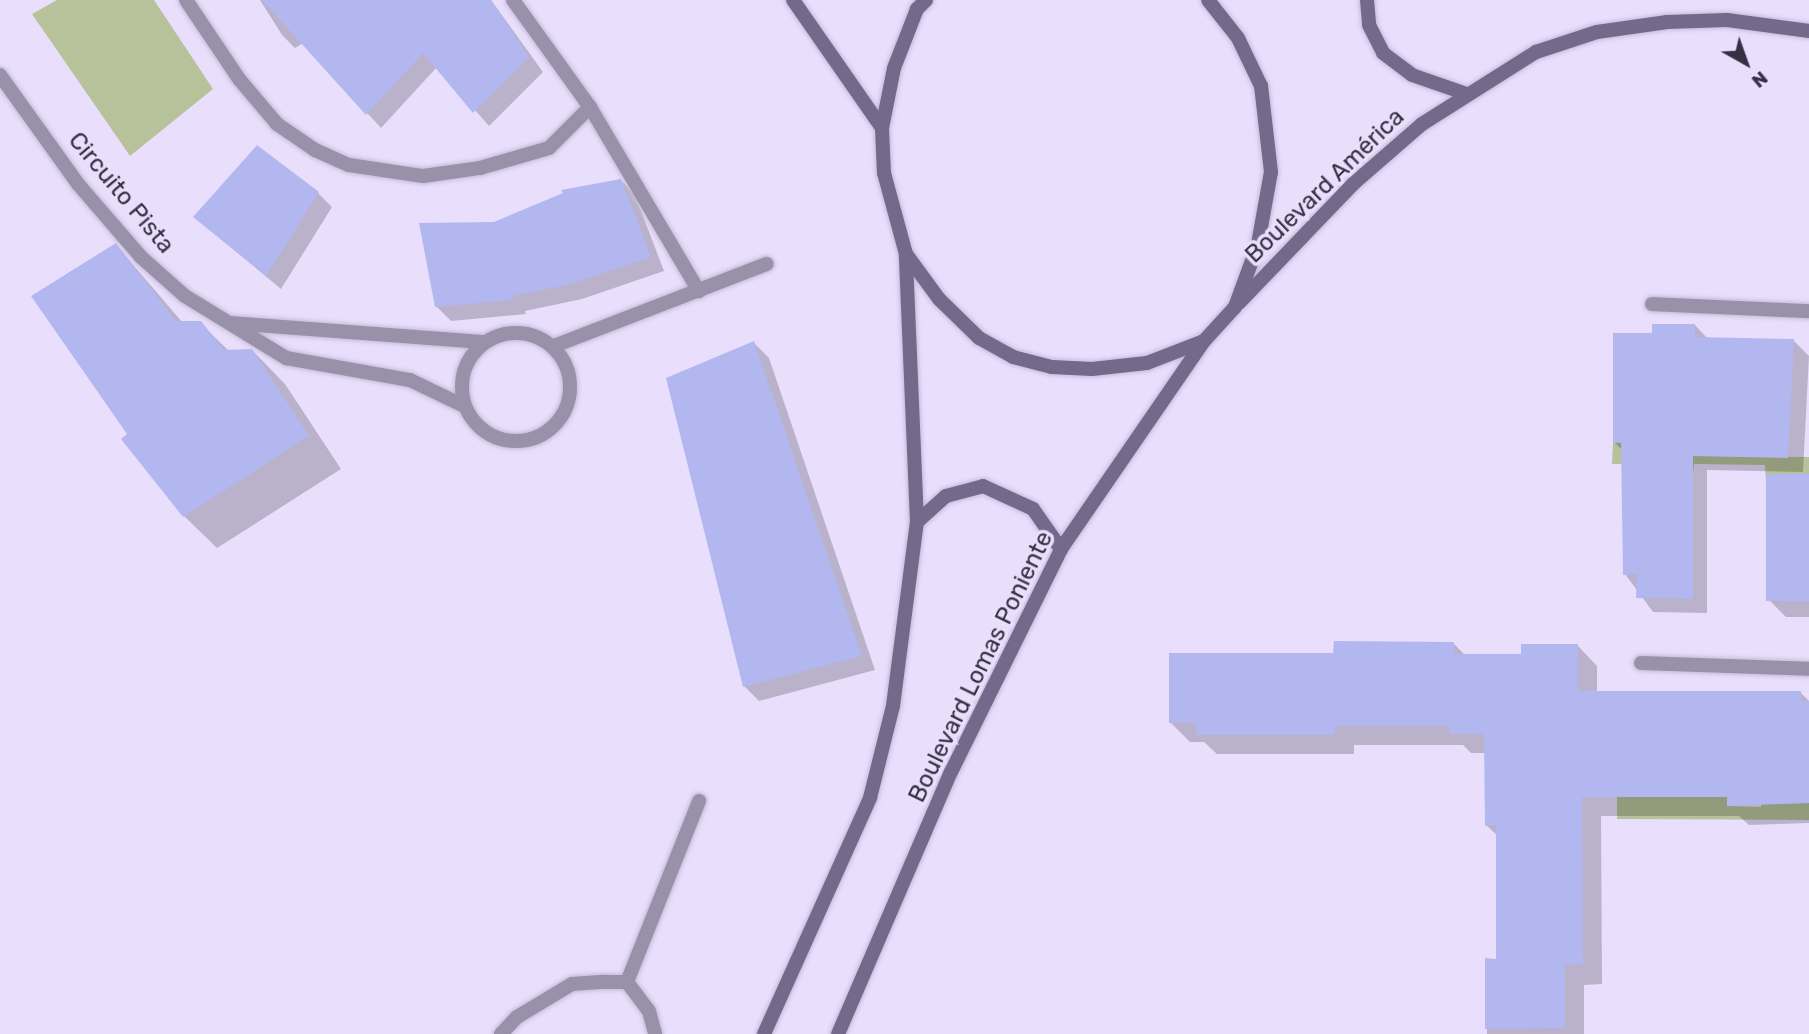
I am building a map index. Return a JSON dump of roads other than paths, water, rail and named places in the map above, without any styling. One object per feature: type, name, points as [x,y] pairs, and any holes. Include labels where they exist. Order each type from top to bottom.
[{"type":"main road","points":[[793,0],[882,128]]},
{"type":"main road","points":[[926,0],[917,9],[894,68],[882,128],[887,185],[906,254],[939,299],[979,338],[1013,357],[1052,367],[1092,369],[1147,363],[1204,341]]},
{"type":"main road","points":[[1208,0],[1238,38],[1261,86],[1269,134],[1271,172],[1258,244],[1235,307]]},
{"type":"main road","points":[[1367,0],[1369,25],[1383,53],[1412,75],[1464,93]]},
{"type":"main road","name":"Boulevard América","points":[[1204,341],[1353,184],[1464,93],[1536,52],[1597,32],[1667,22],[1727,20],[1809,31]]},
{"type":"main road","name":"Boulevard Lomas Poniente","points":[[764,1034],[870,798],[893,706],[917,522],[906,254]]},
{"type":"main road","name":"Boulevard Lomas Poniente","points":[[838,1034],[951,772],[1061,549],[1204,341]]},
{"type":"main road","points":[[917,522],[947,496],[983,486],[1033,509],[1061,549]]},
{"type":"street","points":[[186,0],[239,79],[277,124],[315,150],[349,165],[423,176],[480,168],[549,148],[590,107]]},
{"type":"street","points":[[513,0],[590,107],[699,291]]},
{"type":"street","name":"Circuito Pista","points":[[0,75],[78,184],[141,257],[185,296],[286,358],[410,380],[464,406]]},
{"type":"street","points":[[554,346],[767,264]]},
{"type":"street","points":[[1652,304],[1809,311]]},
{"type":"street","points":[[225,323],[485,342],[520,332],[554,346],[565,361],[571,387],[565,413],[554,427],[538,437],[503,441],[487,434],[464,406],[464,370],[485,342]]},
{"type":"street","points":[[1641,663],[1809,669]]},
{"type":"street","points":[[627,982],[699,801]]},
{"type":"street","points":[[501,1034],[517,1017],[572,984],[627,982]]},
{"type":"street","points":[[627,982],[649,1011],[655,1034]]}]
